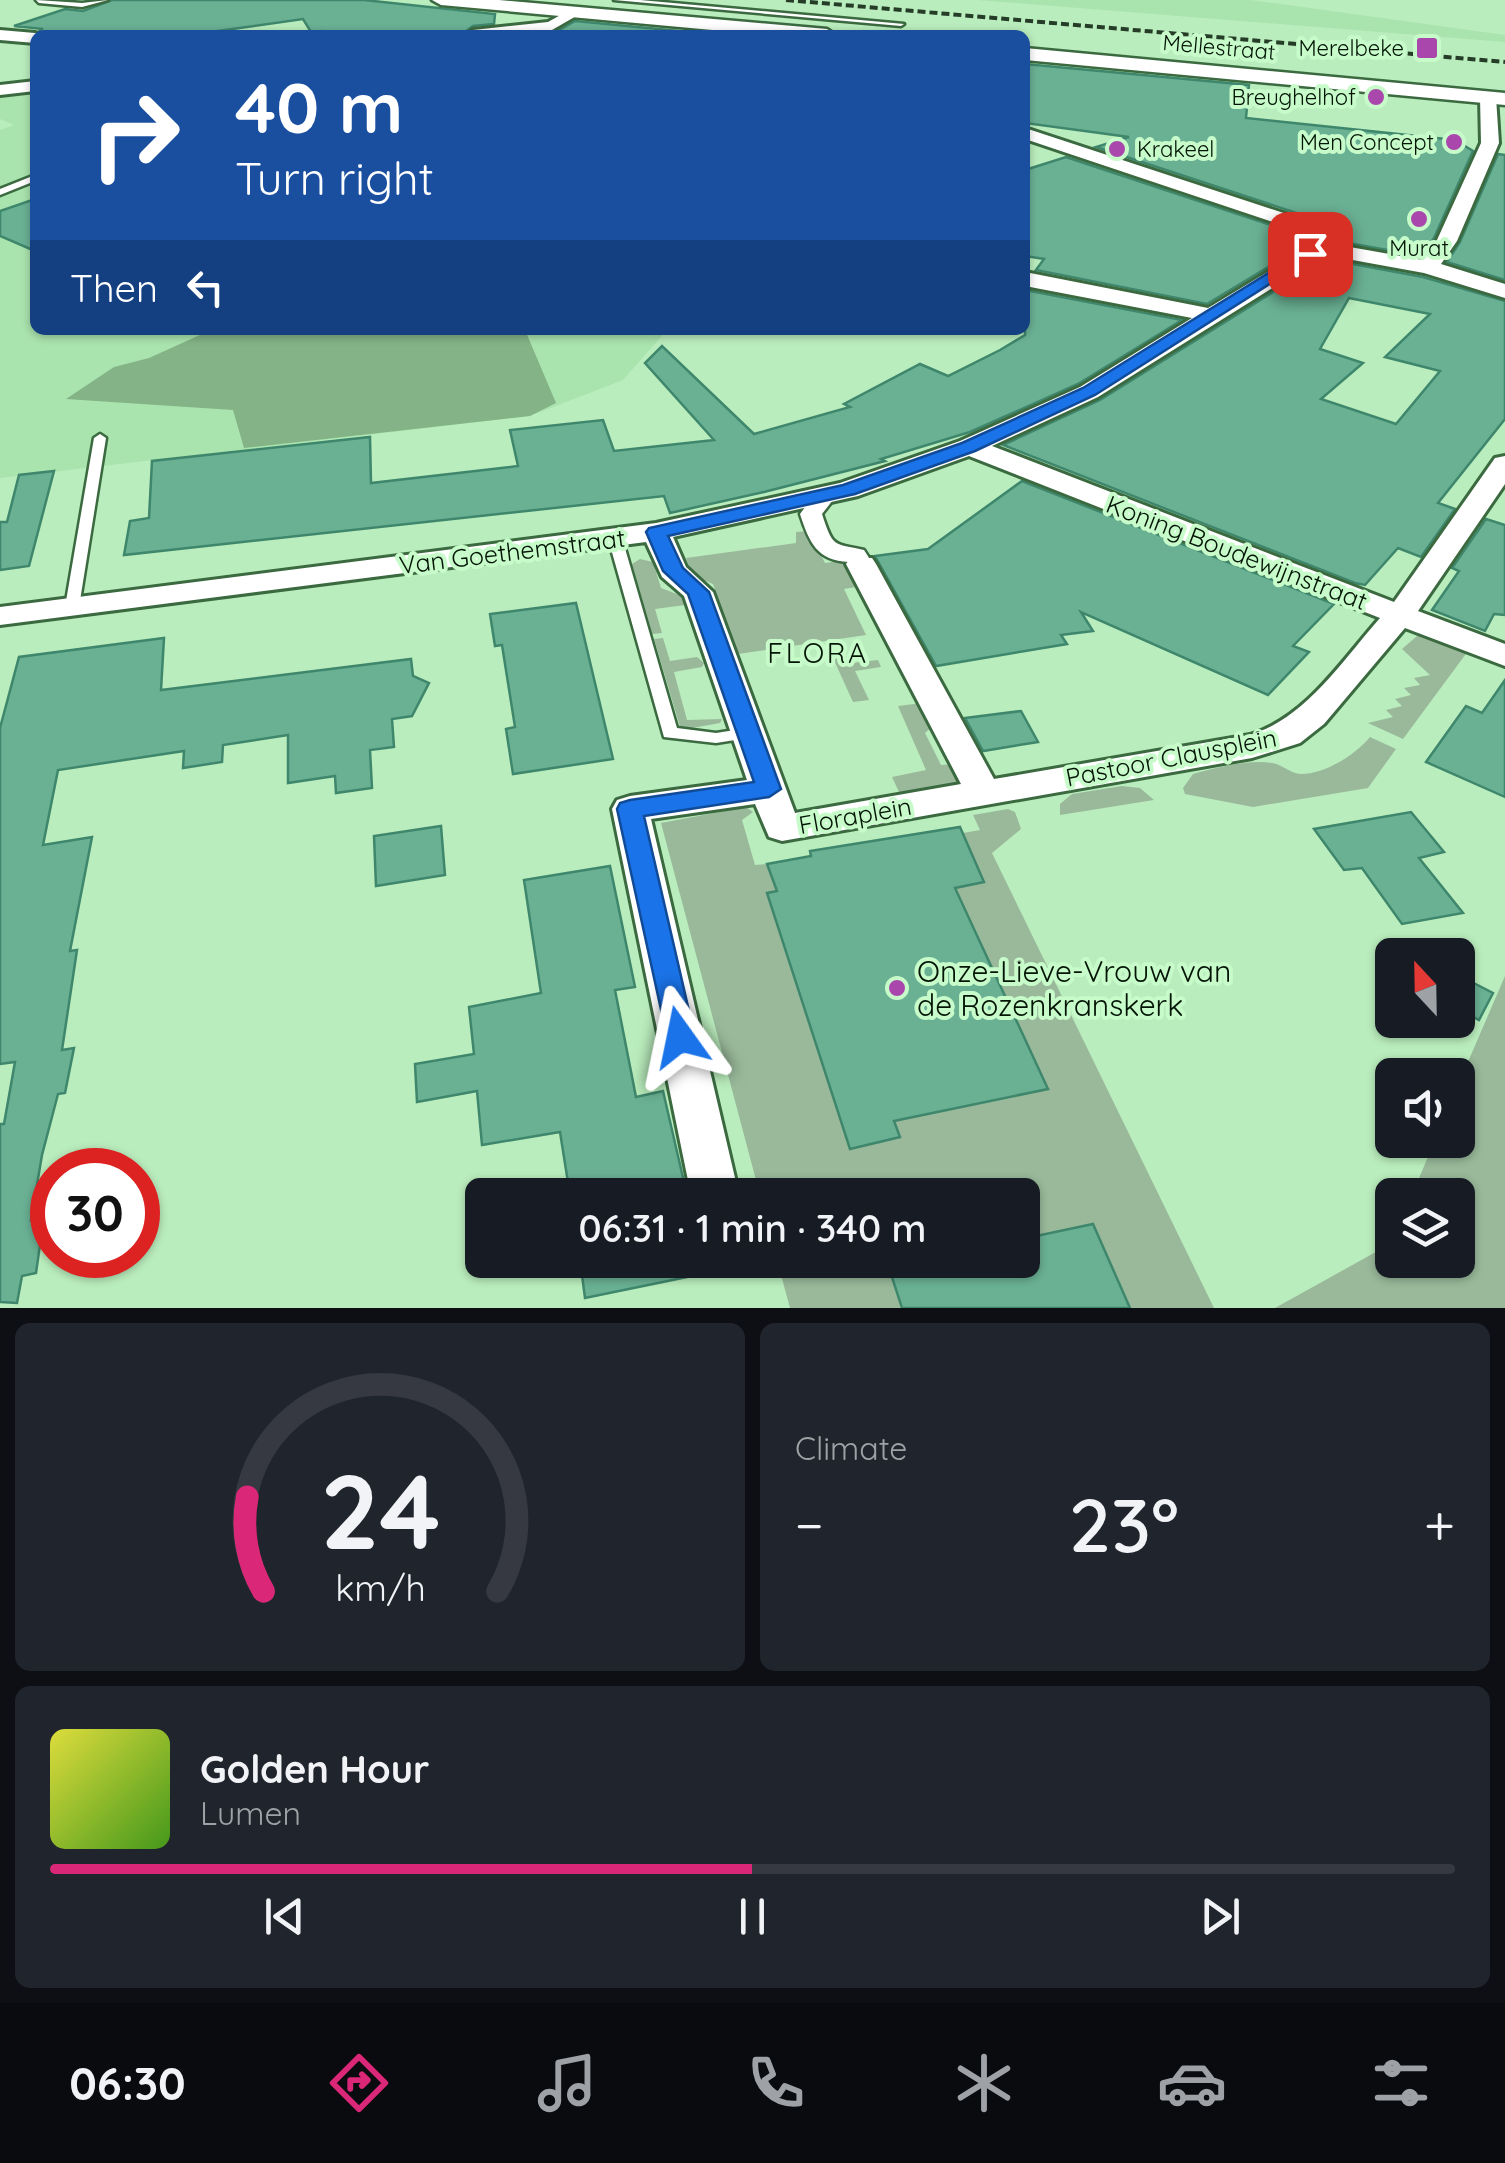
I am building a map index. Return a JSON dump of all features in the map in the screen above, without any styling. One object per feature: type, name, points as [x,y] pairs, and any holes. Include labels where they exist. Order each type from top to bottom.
[{"type":"street","points":[[442,0],[752,30]]},
{"type":"street","points":[[517,30],[552,26],[573,12]]},
{"type":"street","points":[[0,35],[30,38]]},
{"type":"street","name":"Mellestraat","points":[[1030,54],[1496,98]]},
{"type":"street","points":[[0,90],[30,87]]},
{"type":"street","points":[[1428,267],[1447,241],[1492,135],[1496,98]]},
{"type":"street","points":[[1030,134],[1295,222],[1323,237],[1322,248],[1428,267],[1505,291]]},
{"type":"street","name":"Van Goethemstraat","points":[[0,616],[615,538],[825,496],[969,447],[1089,392],[1322,248]]},
{"type":"street","points":[[1030,281],[1175,306],[1210,316]]},
{"type":"street","name":"Koning Boudewijnstraat","points":[[969,447],[1505,656]]},
{"type":"street","name":"Pastoor Clausplein","points":[[997,790],[1252,746],[1288,734],[1312,716],[1400,615],[1505,464]]},
{"type":"street","points":[[825,496],[811,514],[830,554],[838,558],[856,555],[997,790]]},
{"type":"street","name":"Floraplein","points":[[656,532],[674,571],[698,592],[782,828],[997,790]]},
{"type":"street","points":[[711,1178],[630,809],[769,789]]},
{"type":"lane","points":[[39,0],[82,5],[105,0]]},
{"type":"lane","points":[[617,0],[900,24]]},
{"type":"lane","points":[[694,23],[712,8]]},
{"type":"lane","points":[[0,192],[30,180]]},
{"type":"lane","points":[[72,607],[100,438]]},
{"type":"lane","points":[[615,538],[670,733],[716,738],[748,733]]},
{"type":"shaded area","points":[[977,0],[1251,0],[1505,35],[1505,42]]},
{"type":"shaded area","points":[[30,90],[30,335],[663,335],[623,380],[530,416],[0,478],[0,130],[14,125],[0,119],[0,93]]},
{"type":"shaded area","points":[[200,335],[527,335],[556,403],[530,416],[244,448],[233,410],[66,399],[114,367],[149,358]]},
{"type":"shaded area","points":[[809,531],[825,563],[853,559],[867,585],[844,589],[866,635],[738,654],[713,584],[692,575],[686,558],[796,543],[796,532]]},
{"type":"shaded area","points":[[640,559],[653,562],[661,588],[682,596],[685,605],[655,609],[662,633],[652,634],[632,564]]},
{"type":"shaded area","points":[[1433,634],[1471,647],[1403,739],[1368,723],[1393,717],[1386,710],[1402,706],[1395,699],[1411,695],[1404,688],[1420,685],[1414,678],[1430,675],[1402,649],[1417,636]]},
{"type":"shaded area","points":[[663,638],[670,661],[697,657],[704,663],[702,667],[674,672],[687,720],[722,719],[720,723],[681,730],[654,639]]},
{"type":"shaded area","points":[[848,656],[852,663],[878,660],[881,667],[855,671],[869,700],[853,702],[833,658]]},
{"type":"shaded area","points":[[922,703],[932,727],[925,733],[941,765],[974,763],[958,776],[955,784],[900,794],[892,777],[926,770],[898,706]]},
{"type":"shaded area","points":[[1370,737],[1396,749],[1368,788],[1253,807],[1185,794],[1183,788],[1193,774],[1242,763],[1272,763],[1301,774],[1320,771],[1348,757]]},
{"type":"shaded area","points":[[1122,786],[1140,788],[1154,800],[1060,815],[1060,804],[1072,794]]},
{"type":"shaded area","points":[[746,807],[753,812],[742,820],[755,865],[767,864],[777,891],[768,893],[850,1149],[899,1138],[894,1121],[1001,986],[970,937],[978,935],[967,912],[961,913],[948,889],[984,881],[963,833],[980,830],[973,815],[1008,809],[1015,812],[1021,829],[992,853],[1214,1308],[790,1308],[782,1278],[1040,1278],[1040,1178],[755,1178],[661,823]]},
{"type":"shaded area","points":[[1505,976],[1505,1308],[1275,1308],[1375,1252],[1375,1278],[1475,1278],[1475,1178],[1419,1178],[1427,1158],[1475,1158],[1475,1058],[1470,1058]]},
{"type":"building","points":[[112,0],[364,0],[495,14],[494,24],[468,30],[310,30],[303,19],[225,30],[39,30],[43,29],[14,26],[65,9],[83,11]]},
{"type":"building","points":[[575,21],[669,30],[559,30]]},
{"type":"building","points":[[1030,64],[1249,85],[1246,118],[1455,140],[1473,151],[1434,238],[1421,256],[1337,241],[1336,234],[1321,221],[1096,147],[1129,137],[1030,124]]},
{"type":"building","points":[[1498,154],[1505,155],[1505,280],[1447,262],[1460,242]]},
{"type":"building","points":[[1066,157],[1304,236],[1308,243],[1207,304],[1036,270],[1044,259],[1030,257],[1030,168]]},
{"type":"building","points":[[30,201],[30,249],[0,236],[0,211]]},
{"type":"building","points":[[1326,259],[1423,277],[1505,301],[1505,419],[1438,503],[1455,509],[1421,557],[1398,548],[1365,585],[1003,445],[1100,400]],"holes":[[[1349,298],[1430,314],[1385,357],[1440,371],[1396,424],[1321,399],[1363,363],[1320,349]]]},
{"type":"building","points":[[1030,291],[1182,320],[1078,384],[970,432],[881,459],[885,461],[670,513],[664,496],[124,555],[130,521],[149,518],[152,461],[370,437],[371,483],[518,466],[510,430],[603,420],[614,451],[714,440],[645,363],[662,346],[754,434],[850,407],[844,404],[920,364],[948,376],[1030,335]]},
{"type":"building","points":[[54,471],[29,566],[0,570],[0,522],[7,522],[19,475]]},
{"type":"building","points":[[1022,481],[1334,604],[1293,646],[1309,652],[1268,695],[1081,612],[1093,631],[1061,635],[1067,644],[936,666],[875,556],[928,549]]},
{"type":"building","points":[[1486,519],[1505,525],[1505,615],[1494,614],[1485,631],[1432,610],[1459,571],[1452,568]]},
{"type":"building","points":[[576,603],[613,759],[513,774],[506,729],[515,727],[502,645],[495,646],[490,614]]},
{"type":"building","points":[[164,638],[161,690],[411,659],[413,676],[429,683],[412,716],[392,719],[394,747],[370,750],[372,788],[336,793],[335,776],[288,783],[288,735],[223,745],[222,762],[183,768],[184,751],[58,770],[43,845],[92,837],[70,951],[77,950],[62,1050],[74,1048],[65,1093],[58,1094],[44,1148],[30,1148],[30,1274],[22,1276],[17,1303],[0,1302],[0,1124],[4,1124],[15,1062],[0,1064],[0,728],[19,657]]},
{"type":"building","points":[[1505,680],[1505,797],[1426,762],[1466,706],[1482,713]]},
{"type":"building","points":[[1021,711],[1038,742],[983,751],[965,718]]},
{"type":"building","points":[[1411,812],[1444,852],[1419,858],[1463,913],[1402,924],[1362,868],[1344,870],[1314,829]]},
{"type":"building","points":[[441,826],[445,875],[376,886],[374,836]]},
{"type":"building","name":"Onze-Lieve-Vrouw van de Rozenkranskerk","points":[[960,827],[984,882],[955,888],[1048,1089],[894,1121],[900,1137],[850,1149],[767,893],[777,891],[767,864],[811,856],[810,851]]},
{"type":"building","points":[[610,866],[635,987],[615,990],[636,1097],[663,1091],[683,1178],[567,1178],[560,1132],[482,1145],[477,1091],[417,1102],[415,1064],[474,1054],[469,1007],[541,993],[524,880]]},
{"type":"building","points":[[1475,984],[1493,993],[1479,1020],[1475,1018]]},
{"type":"building","points":[[1093,1224],[1130,1308],[902,1308],[892,1278],[1040,1278],[1040,1235]]},
{"type":"building","points":[[582,1278],[682,1278],[585,1298]]},
{"type":"railway","points":[[786,0],[1505,62]]},
{"type":"place","name":"Merelbeke","points":[[1427,48]]},
{"type":"place","name":"Breughelhof","points":[[1376,97]]},
{"type":"place","name":"Men Concept","points":[[1454,142]]},
{"type":"place","name":"Krakeel","points":[[1117,149]]},
{"type":"place","name":"Murat","points":[[1419,219]]},
{"type":"place","name":"Onze-Lieve-Vrouw van de Rozenkranskerk","points":[[897,988]]},
{"type":"district","name":"FLORA","points":[[818,652]]},
{"type":"route","points":[[680,1037],[630,809],[769,789],[698,592],[674,571],[656,532],[738,518],[848,490],[969,447],[1089,392],[1310,254]]}]
